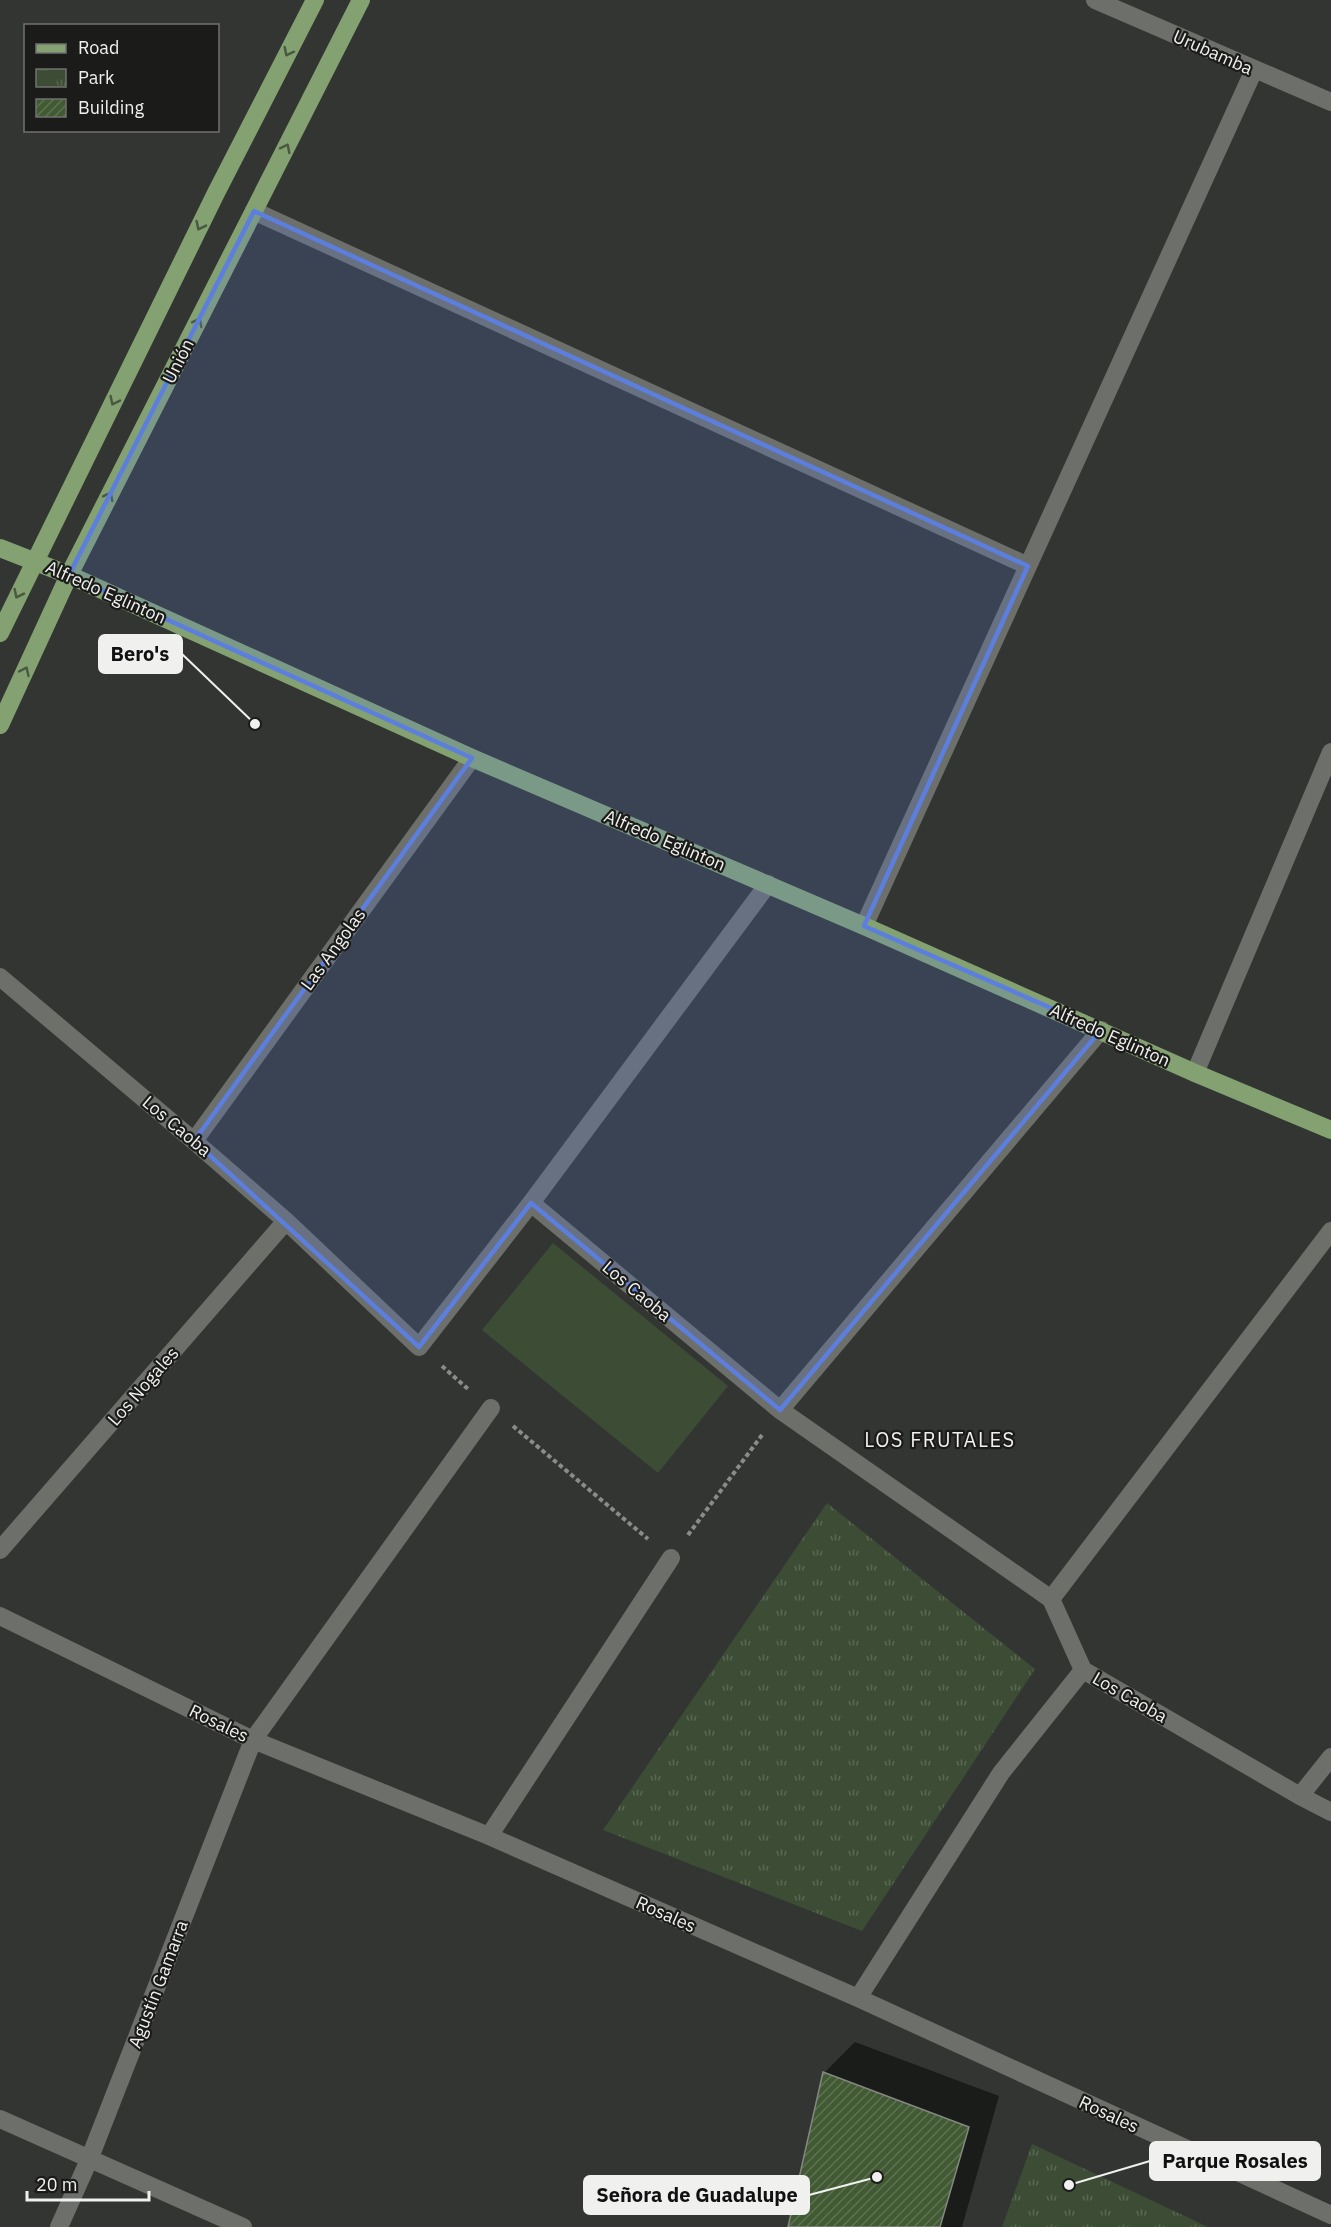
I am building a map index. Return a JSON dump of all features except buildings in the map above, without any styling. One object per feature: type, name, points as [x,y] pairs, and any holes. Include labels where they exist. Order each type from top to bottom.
[{"type":"main road","points":[[0,633],[315,0]]},
{"type":"main road","name":"Unión","points":[[0,724],[69,575],[361,0]]},
{"type":"main road","name":"Alfredo Eglinton","points":[[0,548],[69,575],[472,758],[768,884],[1195,1073],[1331,1130]]},
{"type":"street","name":"Urubamba","points":[[1095,0],[1331,102]]},
{"type":"street","points":[[864,926],[1254,70]]},
{"type":"street","points":[[254,211],[1028,566]]},
{"type":"street","points":[[1195,1073],[1331,752]]},
{"type":"street","name":"Las Angolas","points":[[195,1141],[472,758]]},
{"type":"street","points":[[419,1347],[531,1203],[768,884]]},
{"type":"street","name":"Los Caoba","points":[[0,977],[286,1221],[419,1347]]},
{"type":"street","points":[[780,1410],[1101,1030]]},
{"type":"street","name":"Los Caoba","points":[[531,1203],[780,1410],[1051,1599],[1083,1670],[1331,1812]]},
{"type":"street","name":"Los Nogales","points":[[0,1550],[286,1221]]},
{"type":"street","points":[[1051,1599],[1331,1232]]},
{"type":"street","name":"Agustín Gamarra","points":[[59,2227],[89,2160],[253,1740],[491,1408]]},
{"type":"street","points":[[489,1836],[671,1558]]},
{"type":"street","name":"Rosales","points":[[0,1616],[253,1740],[489,1836],[858,1998],[1331,2216]]},
{"type":"street","points":[[858,1998],[1000,1773],[1083,1670]]},
{"type":"street","points":[[1300,1796],[1331,1757]]},
{"type":"street","points":[[0,2119],[243,2227]]},
{"type":"path","points":[[419,1347],[671,1558],[780,1410]]},
{"type":"highlighted area","points":[[254,211],[1028,566],[864,926],[1101,1030],[780,1410],[531,1203],[419,1347],[194,1141],[472,758],[69,575]]},
{"type":"green space","points":[[553,1243],[728,1386],[658,1473],[482,1330]]},
{"type":"green space","points":[[827,1503],[1035,1669],[862,1931],[603,1830]]},
{"type":"green space","points":[[1032,2144],[1208,2227],[1002,2227]]},
{"type":"place","name":"Bero's","points":[[255,724]]},
{"type":"place","name":"Señora de Guadalupe","points":[[877,2177]]},
{"type":"place","name":"Parque Rosales","points":[[1069,2185]]},
{"type":"district","name":"LOS FRUTALES","points":[[940,1439]]}]
